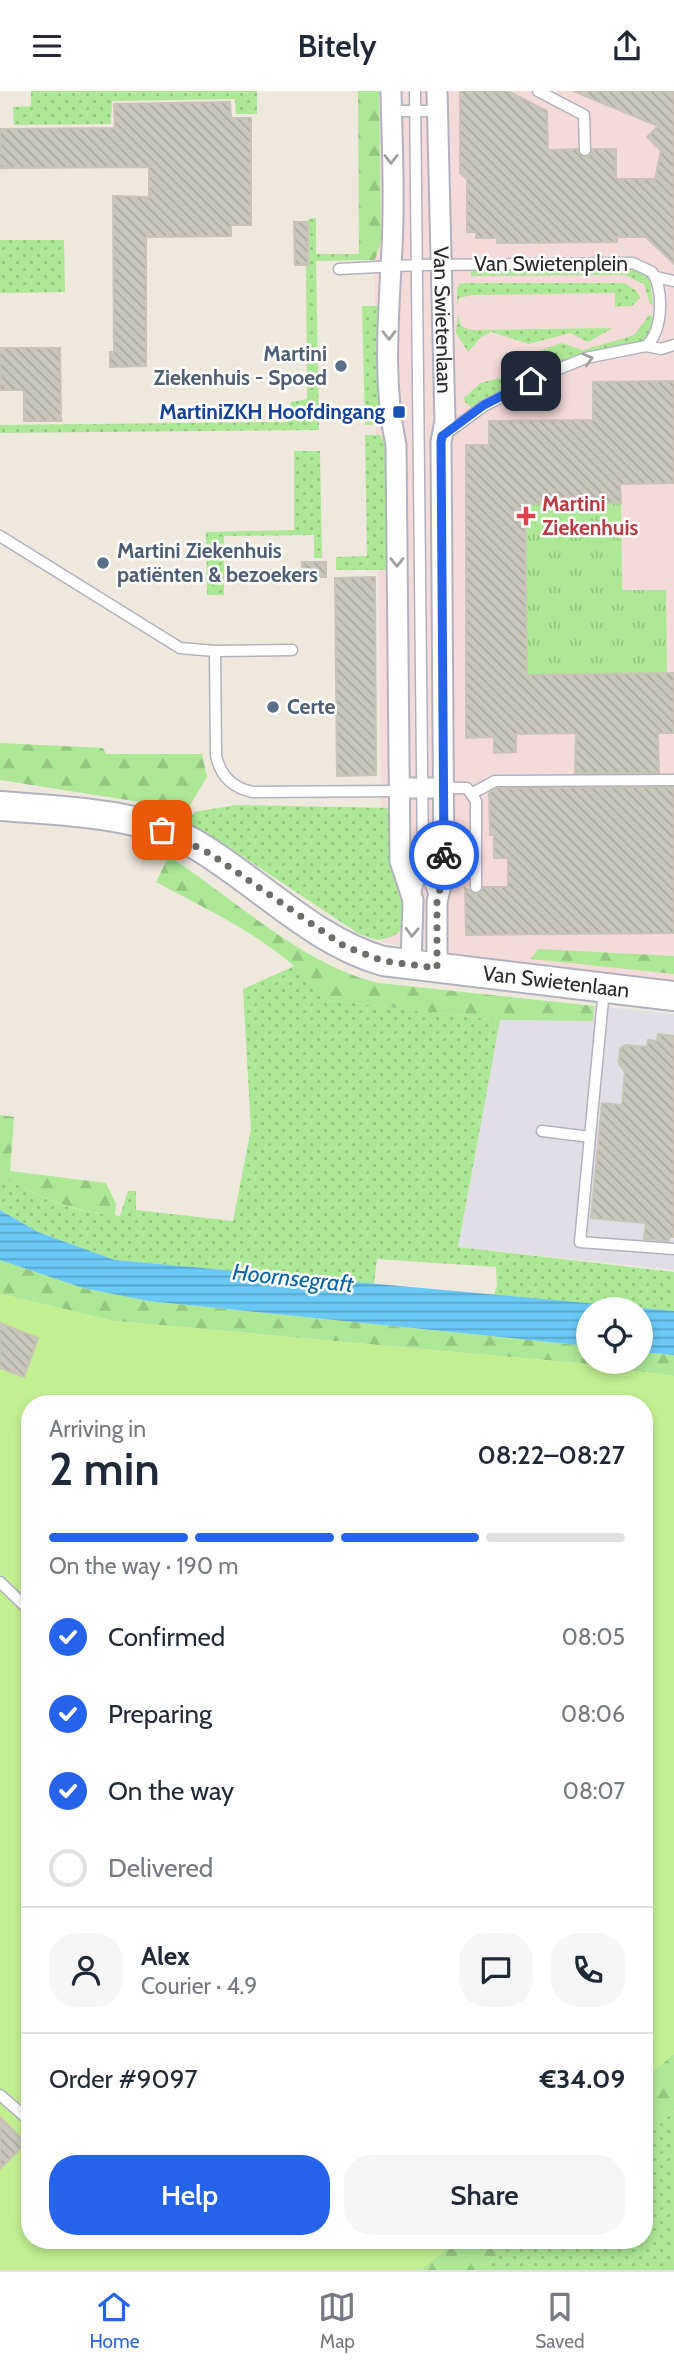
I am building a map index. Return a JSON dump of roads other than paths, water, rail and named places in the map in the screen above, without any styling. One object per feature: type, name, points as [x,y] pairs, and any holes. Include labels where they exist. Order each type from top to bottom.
[{"type":"street","points":[[391,91],[390,422],[396,445],[401,869],[413,900],[424,966]]},
{"type":"street","name":"Van Swietenlaan","points":[[424,966],[444,872],[442,436],[445,421],[437,101]]},
{"type":"street","points":[[399,790],[443,788]]},
{"type":"street","name":"Van Swietenlaan","points":[[0,806],[131,822],[191,842],[344,946],[383,961],[674,996]]},
{"type":"street","points":[[0,818],[58,811]]},
{"type":"lane","name":"Van Swietenlaan","points":[[415,91],[423,864]]},
{"type":"lane","points":[[538,91],[584,115],[585,150]]},
{"type":"lane","points":[[391,111],[415,111],[437,101]]},
{"type":"lane","name":"Van Swietenplein","points":[[339,269],[416,265],[633,263],[647,267],[656,277],[674,281]]},
{"type":"lane","name":"Van Swietenplein","points":[[646,346],[658,327],[656,277]]},
{"type":"lane","points":[[442,436],[484,405],[545,374],[586,358],[646,346],[661,349],[674,345]]},
{"type":"lane","points":[[0,536],[180,648],[215,651],[292,650]]},
{"type":"lane","points":[[215,651],[216,755],[218,766],[232,784],[253,792],[399,790]]},
{"type":"lane","points":[[473,793],[495,781],[674,780]]},
{"type":"lane","points":[[443,788],[467,788],[476,801],[476,887]]},
{"type":"lane","points":[[423,864],[437,902]]},
{"type":"lane","points":[[413,900],[423,864]]},
{"type":"lane","points":[[604,988],[580,1242],[674,1249]]},
{"type":"lane","points":[[542,1131],[590,1137]]},
{"type":"lane","points":[[0,1582],[21,1602]]},
{"type":"lane","points":[[0,2095],[21,2113]]},
{"type":"water","name":"Hoornsegraft","points":[[0,1210],[38,1232],[115,1260],[576,1302],[576,1345],[148,1301],[83,1288],[0,1260]]},
{"type":"water","points":[[653,1309],[674,1311],[674,1355],[653,1353]]},
{"type":"place","name":"Martini Ziekenhuis - Spoed","points":[[341,366]]},
{"type":"place","name":"MartiniZKH Hoofdingang","points":[[399,412]]},
{"type":"place","name":"Martini Ziekenhuis","points":[[526,516]]},
{"type":"place","name":"Martini Ziekenhuis patiënten & bezoekers","points":[[103,563]]},
{"type":"place","name":"Certe","points":[[273,707]]}]
